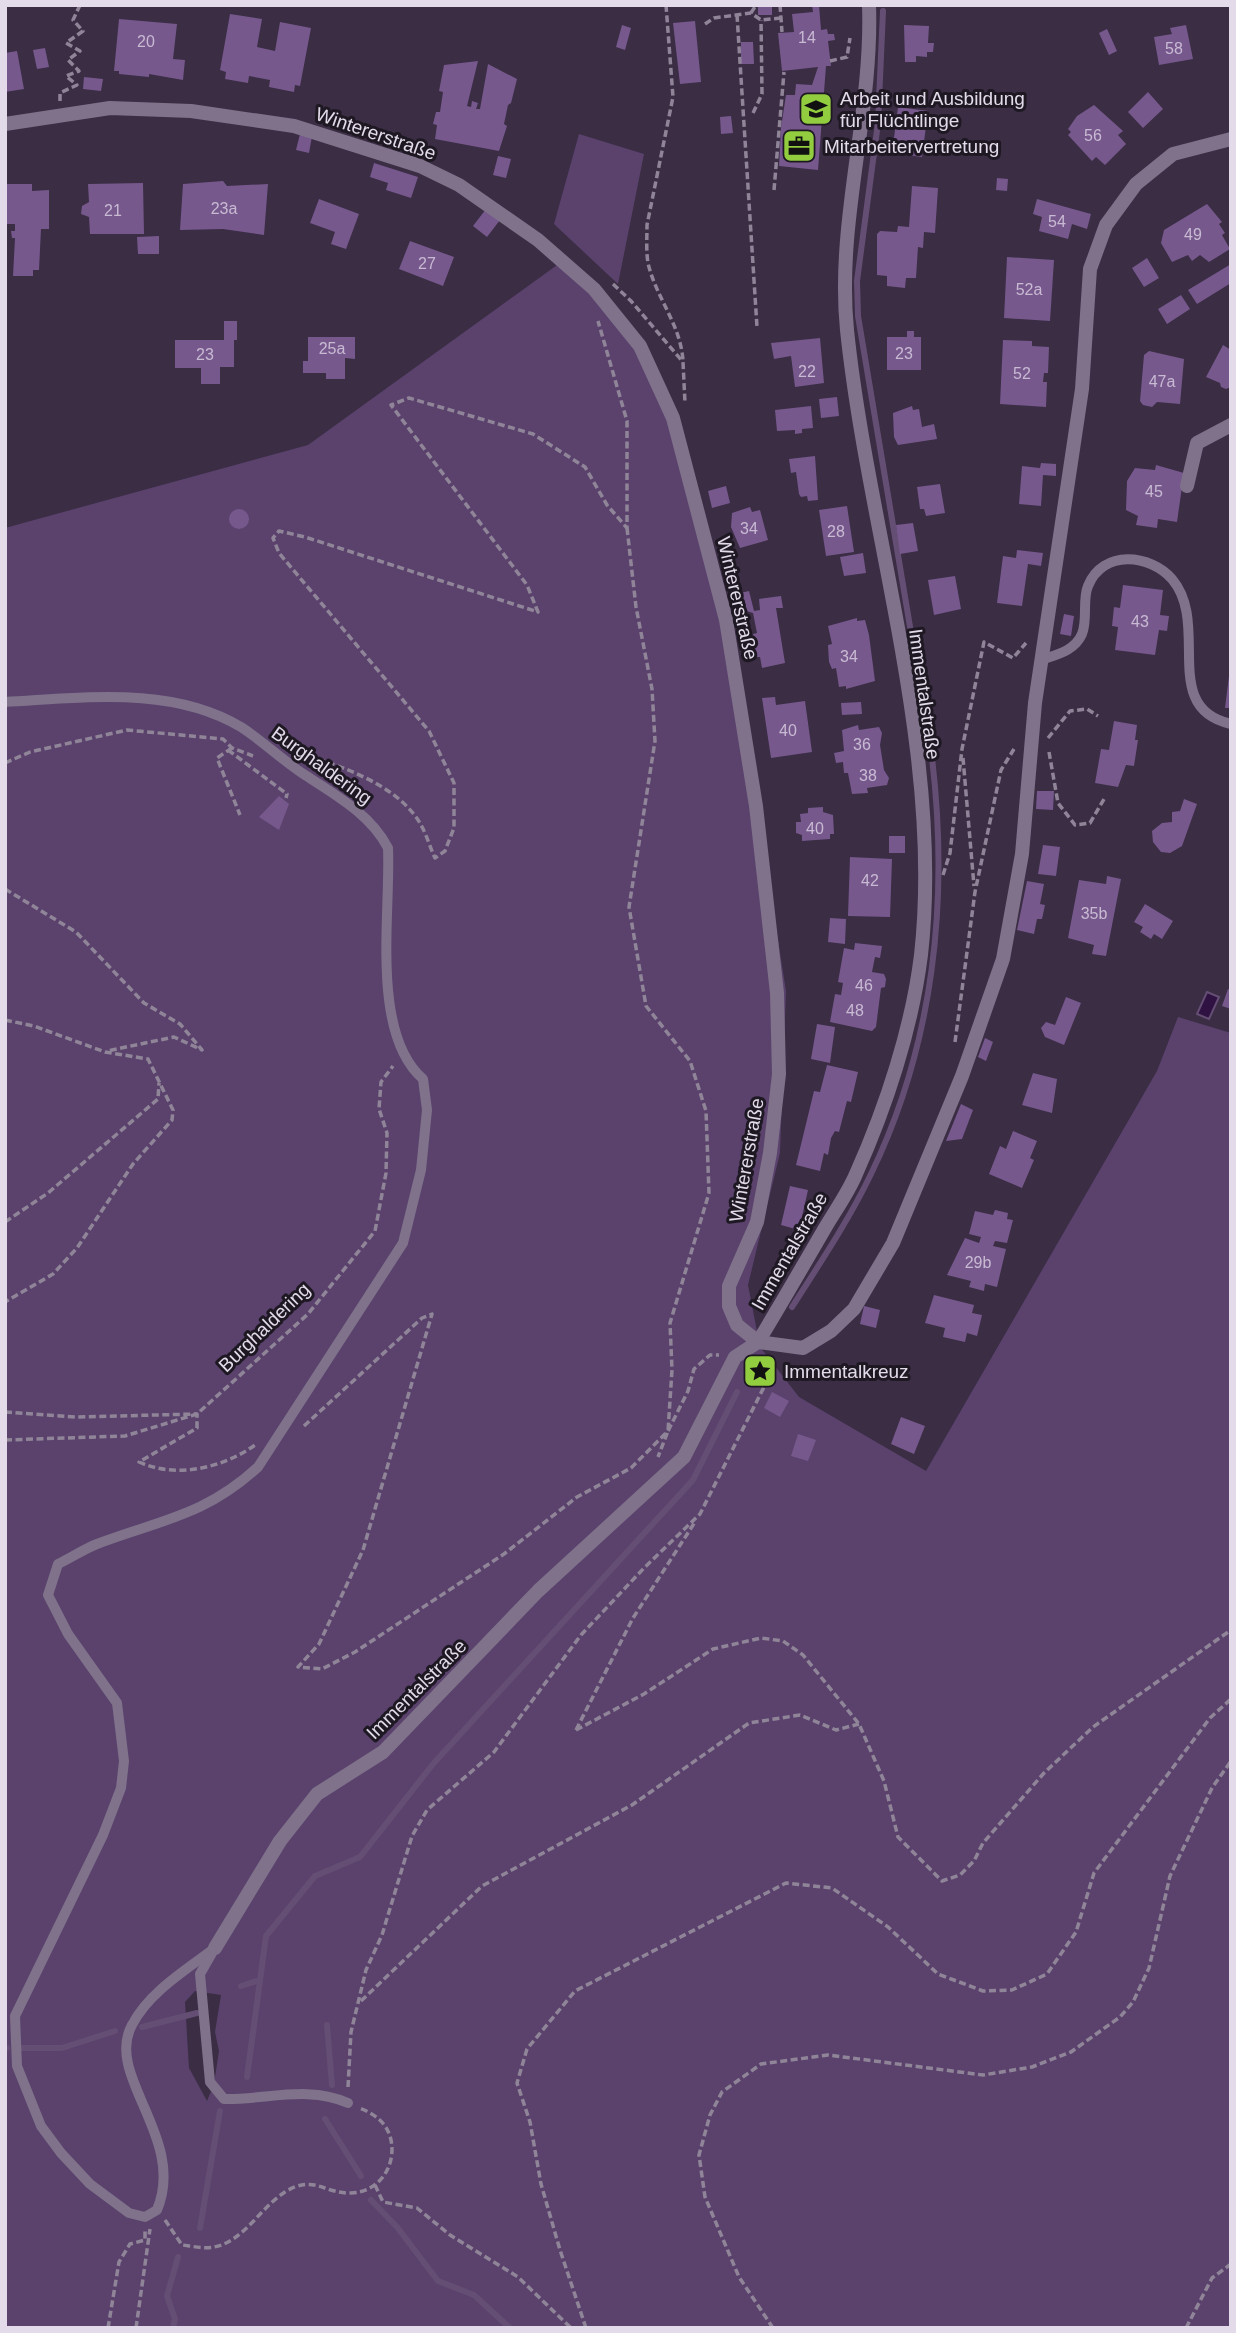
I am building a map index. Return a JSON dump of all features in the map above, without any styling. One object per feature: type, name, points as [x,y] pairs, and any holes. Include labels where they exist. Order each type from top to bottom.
[{"type":"street","name":"Immentalstraße","points":[[215,1948],[280,1841],[317,1794],[383,1752],[538,1591],[684,1457],[735,1357],[758,1342],[855,1176],[906,1027],[921,956],[922,814],[909,696],[847,328],[848,243],[870,45],[869,5]]},
{"type":"street","name":"Wintererstraße","points":[[5,124],[110,108],[191,111],[294,126],[420,166],[459,185],[538,240],[594,289],[639,346],[673,418],[726,620],[756,806],[777,993],[779,1074],[757,1222],[729,1286],[729,1306],[737,1325],[758,1342]]},
{"type":"street","points":[[758,1342],[803,1348],[831,1331],[854,1309],[893,1243],[962,1076],[1003,959],[1022,854],[1035,703],[1044,659],[1082,389],[1090,269],[1107,225],[1136,184],[1173,154],[1231,139]]},
{"type":"street","points":[[1187,486],[1197,443],[1231,425]]},
{"type":"lane","points":[[1044,659],[1068,651],[1082,634],[1088,586],[1099,571],[1124,559],[1147,560],[1163,569],[1177,584],[1188,609],[1189,681],[1193,696],[1201,711],[1231,724]]},
{"type":"lane","name":"Burghaldering","points":[[5,702],[158,699],[205,711],[240,727],[377,827],[388,848],[391,1020],[410,1068],[423,1079],[427,1110],[421,1170],[404,1243],[275,1441]]},
{"type":"lane","points":[[152,2214],[129,2213],[90,2184],[61,2153],[41,2126],[17,2066],[15,2016],[103,1835],[121,1788],[124,1761],[117,1703],[68,1633],[48,1595],[58,1564],[94,1544],[183,1516],[231,1492],[258,1467],[275,1441]]},
{"type":"lane","points":[[215,1948],[200,1974],[210,2082],[225,2099],[249,2099],[296,2092],[348,2103]]},
{"type":"lane","name":"Immentalstraße","points":[[152,2214],[165,2186],[166,2165],[125,2051],[130,2026],[144,2007],[215,1948]]},
{"type":"path","points":[[60,114],[60,93],[77,85],[66,76],[79,71],[68,60],[80,51],[66,43],[83,31],[73,20],[80,5]]},
{"type":"path","points":[[666,5],[674,97],[647,225],[647,241],[649,264],[681,338],[683,362]]},
{"type":"path","points":[[751,13],[756,5]]},
{"type":"path","points":[[780,5],[782,32]]},
{"type":"path","points":[[705,24],[714,18],[751,13],[761,20],[781,18]]},
{"type":"path","points":[[737,15],[757,327]]},
{"type":"path","points":[[752,113],[762,94],[761,20]]},
{"type":"path","points":[[830,61],[847,57],[850,38]]},
{"type":"path","points":[[774,190],[784,72]]},
{"type":"path","points":[[597,319],[628,421],[627,528],[636,607],[652,689],[655,741],[629,907],[646,1006],[690,1061],[706,1111],[709,1193],[670,1322],[672,1370],[668,1432],[665,1444],[651,1468]]},
{"type":"path","points":[[230,749],[261,759],[284,759],[303,752],[392,792],[418,819],[435,858],[445,851],[454,828],[454,783],[429,732],[279,553],[273,538],[279,531],[538,612],[527,585],[391,405],[409,398],[533,434],[584,467],[607,505],[627,528]]},
{"type":"path","points":[[942,880],[950,853],[962,749],[984,642],[1013,658],[1029,640]]},
{"type":"path","points":[[1035,703],[1047,740],[1058,803],[1075,825],[1090,823],[1104,799]]},
{"type":"path","points":[[1047,740],[1070,711],[1087,709],[1098,716]]},
{"type":"path","points":[[5,763],[30,752],[127,730],[223,739],[230,749],[280,787],[287,794],[286,798]]},
{"type":"path","points":[[954,1048],[975,892],[1001,770],[1018,741]]},
{"type":"path","points":[[230,749],[217,758],[240,815]]},
{"type":"path","points":[[962,749],[975,892]]},
{"type":"path","points":[[5,889],[76,932],[144,1003],[180,1024],[202,1050],[174,1037],[105,1052]]},
{"type":"path","points":[[5,1020],[34,1026],[105,1052],[148,1059],[173,1110],[173,1120],[133,1164],[76,1248],[53,1274],[5,1302]]},
{"type":"path","name":"Burghaldering","points":[[5,1440],[125,1436],[197,1414],[308,1314],[375,1231],[386,1173],[387,1133],[379,1109],[384,1078]]},
{"type":"path","points":[[5,1222],[48,1194],[158,1099],[159,1080]]},
{"type":"path","points":[[5,1412],[75,1417],[197,1414],[197,1428],[139,1462],[153,1468],[204,1468],[236,1458],[265,1437],[275,1441],[295,1434],[422,1318],[432,1314],[363,1550],[319,1644],[298,1667],[322,1669],[355,1652],[504,1554],[577,1497],[631,1468],[668,1432],[688,1391],[694,1369],[710,1355],[735,1357]]},
{"type":"path","points":[[758,1342],[766,1383],[700,1514],[633,1618],[576,1730],[644,1694],[713,1649],[761,1638],[783,1641],[803,1655],[859,1724],[884,1781],[898,1837],[942,1881],[960,1875],[974,1861],[983,1843],[1044,1773],[1093,1727],[1231,1630]]},
{"type":"path","points":[[152,2214],[181,2245],[214,2247],[238,2235],[273,2199],[303,2183],[351,2193],[375,2185],[385,2175],[392,2155],[390,2135],[383,2122],[369,2112],[348,2103],[347,2070],[351,2032],[366,1970],[382,1935],[412,1836],[427,1810],[494,1752],[581,1635],[700,1514]]},
{"type":"path","points":[[586,2328],[552,2224],[530,2122],[517,2083],[527,2049],[575,1991],[786,1883],[832,1888],[888,1927],[938,1975],[983,1991],[1012,1990],[1047,1974],[1076,1932],[1094,1873],[1210,1718],[1231,1699]]},
{"type":"path","points":[[360,2002],[482,1886],[632,1805],[749,1723],[800,1715],[836,1730],[859,1724]]},
{"type":"path","points":[[773,2328],[740,2277],[705,2197],[699,2155],[710,2115],[722,2092],[761,2064],[828,2055],[983,2075],[1032,2067],[1071,2052],[1120,2017],[1133,2002],[1149,1968],[1170,1876],[1212,1787],[1231,1761]]},
{"type":"path","points":[[375,2185],[383,2202],[417,2208],[450,2235],[518,2277],[571,2328]]},
{"type":"path","points":[[108,2328],[119,2262],[130,2244],[145,2240],[152,2214]]},
{"type":"path","points":[[136,2328],[152,2214]]},
{"type":"path","points":[[1186,2328],[1212,2278],[1231,2264]]},
{"type":"shaded area","points":[[579,134],[644,154],[618,284],[554,224]]},
{"type":"shaded area","points":[[564,260],[603,291],[674,417],[728,621],[786,991],[780,1153],[748,1285],[760,1347],[799,1397],[926,1471],[1157,1071],[1178,1017],[1231,1033],[1231,2328],[5,2328],[5,528],[308,445]],"holes":[[[195,1991],[221,1995],[215,2032],[219,2051],[214,2084],[207,2101],[189,2068],[185,2002]]]},
{"type":"shaded area","points":[[1207,992],[1219,997],[1209,1019],[1197,1014]]},
{"type":"building","points":[[758,5],[772,5],[772,15],[758,15]]},
{"type":"building","points":[[812,5],[819,5],[821,30],[827,29],[828,34],[834,34],[835,40],[828,41],[831,66],[826,66],[818,170],[779,166],[786,95],[795,95],[796,84],[812,85],[818,67],[782,71],[778,33],[794,32],[792,14],[813,12]]},
{"type":"building","points":[[230,14],[262,19],[257,47],[275,51],[280,22],[311,28],[300,86],[295,85],[294,92],[269,87],[270,80],[249,76],[248,83],[225,79],[226,72],[220,70]]},
{"type":"building","points":[[119,19],[177,24],[173,59],[185,60],[183,80],[149,74],[149,77],[119,74],[119,71],[114,71]]},
{"type":"building","points":[[695,21],[701,82],[680,84],[673,23]]},
{"type":"building","points":[[622,25],[631,28],[625,50],[616,47]]},
{"type":"building","points":[[904,25],[929,26],[928,43],[934,43],[933,52],[927,52],[927,57],[916,56],[916,62],[905,62]]},
{"type":"building","points":[[1186,25],[1193,59],[1159,65],[1154,37],[1172,34],[1170,28]]},
{"type":"building","points":[[1107,29],[1117,51],[1109,55],[1099,33]]},
{"type":"building","points":[[741,42],[753,42],[754,64],[741,64]]},
{"type":"building","points":[[45,48],[49,67],[37,69],[33,50]]},
{"type":"building","points":[[17,51],[24,89],[5,92],[5,53]]},
{"type":"building","points":[[478,61],[467,106],[471,107],[472,101],[478,103],[476,109],[480,109],[488,64],[517,79],[511,103],[508,105],[504,124],[507,126],[499,151],[435,139],[437,125],[433,124],[436,112],[440,112],[443,92],[439,91],[444,65]]},
{"type":"building","points":[[84,77],[103,79],[101,91],[83,89]]},
{"type":"building","points":[[1148,92],[1163,109],[1143,128],[1128,112]]},
{"type":"building","points":[[1094,105],[1123,131],[1118,135],[1126,144],[1105,165],[1096,157],[1092,161],[1068,135],[1071,132],[1068,129],[1077,116]]},
{"type":"building","points":[[898,107],[928,111],[922,157],[892,153]]},
{"type":"building","points":[[731,116],[733,133],[721,134],[720,117]]},
{"type":"building","points":[[300,134],[312,136],[309,153],[296,150]]},
{"type":"building","points":[[498,156],[511,159],[506,178],[493,175]]},
{"type":"building","points":[[374,163],[418,177],[411,198],[386,190],[388,183],[370,177]]},
{"type":"building","points":[[997,178],[1008,179],[1007,191],[996,190]]},
{"type":"building","points":[[223,181],[227,186],[268,184],[264,235],[223,229],[180,230],[183,184]]},
{"type":"building","points":[[143,183],[144,234],[90,234],[89,217],[81,214],[82,206],[89,202],[88,184]]},
{"type":"building","points":[[5,184],[32,184],[32,191],[49,190],[49,229],[41,229],[39,270],[33,270],[33,276],[13,276],[15,238],[12,238],[11,231],[15,231],[15,224],[5,224]]},
{"type":"building","points":[[912,186],[938,188],[935,233],[924,232],[923,248],[918,247],[916,278],[906,278],[905,288],[887,286],[887,276],[877,275],[877,234],[880,231],[897,232],[898,226],[909,227]]},
{"type":"building","points":[[319,199],[359,214],[346,249],[331,244],[335,232],[310,223]]},
{"type":"building","points":[[1037,199],[1091,214],[1087,229],[1072,224],[1068,239],[1039,231],[1042,217],[1033,214]]},
{"type":"building","points":[[1207,204],[1222,222],[1219,224],[1225,233],[1222,235],[1230,249],[1209,262],[1200,255],[1192,261],[1188,255],[1172,262],[1161,243],[1164,230]]},
{"type":"building","points":[[486,209],[500,220],[487,237],[473,226]]},
{"type":"building","points":[[159,236],[159,254],[138,254],[137,237]]},
{"type":"building","points":[[410,241],[454,257],[443,286],[399,269]]},
{"type":"building","points":[[1007,257],[1054,260],[1050,321],[1004,318]]},
{"type":"building","points":[[1147,258],[1159,278],[1144,287],[1132,268]]},
{"type":"building","points":[[1231,264],[1231,283],[1197,304],[1188,290]]},
{"type":"building","points":[[1181,295],[1190,309],[1167,324],[1158,309]]},
{"type":"building","points":[[224,321],[237,321],[237,340],[234,340],[234,367],[220,367],[220,384],[201,384],[201,368],[175,368],[175,340],[224,340]]},
{"type":"building","points":[[907,331],[914,331],[914,337],[921,337],[921,370],[887,370],[887,337],[907,337]]},
{"type":"building","points":[[308,337],[355,337],[355,359],[345,358],[345,379],[326,379],[326,373],[303,373],[303,361],[308,361]]},
{"type":"building","points":[[820,338],[824,383],[795,387],[791,356],[774,359],[771,343]]},
{"type":"building","points":[[1003,340],[1032,341],[1032,346],[1049,347],[1048,373],[1044,373],[1043,382],[1047,382],[1046,407],[1000,404]]},
{"type":"building","points":[[1223,345],[1231,350],[1231,387],[1226,389],[1206,377]]},
{"type":"building","points":[[1149,351],[1184,359],[1180,404],[1157,402],[1152,407],[1143,405],[1140,401],[1144,355]]},
{"type":"building","points":[[837,397],[839,416],[821,418],[819,399]]},
{"type":"building","points":[[811,406],[813,428],[802,429],[802,433],[795,434],[795,430],[777,431],[775,410]]},
{"type":"building","points":[[912,406],[913,410],[919,409],[922,427],[934,424],[937,439],[898,445],[894,437],[893,413]]},
{"type":"building","points":[[815,456],[818,500],[808,501],[807,496],[801,497],[799,494],[796,472],[791,473],[789,459]]},
{"type":"building","points":[[1041,463],[1056,464],[1056,476],[1043,475],[1041,506],[1019,504],[1022,466],[1040,468]]},
{"type":"building","points":[[1156,465],[1184,473],[1177,522],[1158,519],[1157,528],[1136,525],[1138,516],[1126,510],[1127,481],[1135,468],[1155,470]]},
{"type":"building","points":[[940,484],[945,513],[926,516],[924,509],[920,509],[917,487]]},
{"type":"building","points":[[726,486],[730,503],[712,508],[708,491]]},
{"type":"building","points":[[847,506],[854,552],[826,556],[819,510]]},
{"type":"building","points":[[750,507],[752,512],[760,510],[768,540],[740,548],[731,527],[732,513]]},
{"type":"building","points":[[239,509],[246,512],[249,519],[246,526],[239,529],[232,526],[229,519],[232,512]]},
{"type":"building","points":[[913,523],[918,551],[900,554],[896,525]]},
{"type":"building","points":[[1017,550],[1043,553],[1041,566],[1028,564],[1022,606],[997,603],[1003,556],[1016,558]]},
{"type":"building","points":[[863,553],[866,573],[844,576],[840,557]]},
{"type":"building","points":[[955,576],[961,609],[934,615],[928,580]]},
{"type":"building","points":[[1123,585],[1163,590],[1160,615],[1169,616],[1167,631],[1159,630],[1155,655],[1115,650],[1118,627],[1112,626],[1114,607],[1120,608]]},
{"type":"building","points":[[749,591],[754,611],[760,610],[759,599],[781,596],[783,608],[776,608],[785,663],[762,668],[760,657],[756,657],[753,634],[757,633],[753,613],[740,609],[736,594]]},
{"type":"building","points":[[1064,614],[1074,616],[1071,636],[1060,634]]},
{"type":"building","points":[[857,618],[857,621],[865,620],[875,681],[846,689],[846,686],[839,687],[836,668],[832,669],[829,662],[828,645],[832,644],[828,626]]},
{"type":"building","points":[[1229,676],[1231,708],[1225,708]]},
{"type":"building","points":[[775,697],[776,705],[805,701],[812,752],[771,758],[762,698]]},
{"type":"building","points":[[861,702],[862,714],[842,715],[841,703]]},
{"type":"building","points":[[1114,721],[1137,725],[1135,740],[1138,740],[1134,766],[1126,765],[1118,787],[1095,783],[1101,749],[1109,750]]},
{"type":"building","points":[[858,725],[859,730],[879,727],[882,733],[880,745],[884,770],[889,778],[887,785],[867,788],[868,793],[852,794],[848,773],[844,773],[843,762],[836,763],[834,753],[844,751],[842,730]]},
{"type":"building","points":[[1037,791],[1054,791],[1053,810],[1036,809]]},
{"type":"building","points":[[279,796],[289,804],[279,830],[259,817]]},
{"type":"building","points":[[1184,799],[1197,804],[1182,846],[1170,853],[1161,852],[1153,842],[1152,831],[1162,823],[1172,822],[1172,812],[1180,811]]},
{"type":"building","points":[[823,807],[823,812],[833,815],[834,834],[830,834],[830,839],[802,841],[802,835],[796,833],[796,822],[801,822],[800,814],[808,813],[808,808]]},
{"type":"building","points":[[889,836],[905,836],[905,853],[889,853]]},
{"type":"building","points":[[1043,845],[1060,847],[1056,876],[1038,874]]},
{"type":"building","points":[[850,857],[892,859],[890,917],[848,916]]},
{"type":"building","points":[[1107,876],[1121,879],[1106,956],[1092,954],[1094,945],[1068,938],[1079,880],[1106,884]]},
{"type":"building","points":[[1027,881],[1044,884],[1040,904],[1045,905],[1042,919],[1037,919],[1034,934],[1017,930]]},
{"type":"building","points":[[1145,904],[1173,921],[1162,939],[1154,934],[1151,939],[1140,932],[1143,927],[1134,922]]},
{"type":"building","points":[[830,918],[846,919],[845,944],[828,942]]},
{"type":"building","points":[[855,943],[882,946],[880,958],[875,957],[872,972],[884,974],[886,979],[885,987],[881,988],[876,1027],[872,1031],[830,1022],[835,994],[841,995],[843,983],[838,982],[844,948],[854,950]]},
{"type":"building","points":[[1228,989],[1231,990],[1231,1009],[1222,1006]]},
{"type":"building","points":[[1066,997],[1081,1003],[1064,1045],[1045,1037],[1041,1028],[1046,1022],[1055,1025]]},
{"type":"building","points":[[817,1024],[835,1027],[830,1063],[811,1059]]},
{"type":"building","points":[[985,1038],[993,1042],[986,1061],[978,1057]]},
{"type":"building","points":[[827,1065],[858,1072],[851,1102],[847,1101],[839,1132],[835,1131],[831,1138],[828,1155],[824,1153],[820,1171],[796,1165],[814,1091],[820,1092]]},
{"type":"building","points":[[1033,1073],[1057,1079],[1052,1113],[1022,1105]]},
{"type":"building","points":[[961,1104],[973,1110],[962,1139],[946,1141]]},
{"type":"building","points":[[1013,1131],[1037,1141],[1030,1158],[1034,1160],[1022,1188],[989,1174],[1000,1146],[1006,1149]]},
{"type":"building","points":[[790,1186],[808,1190],[799,1230],[781,1225]]},
{"type":"building","points":[[995,1210],[1008,1213],[1007,1219],[1013,1220],[1007,1243],[995,1241],[993,1246],[1006,1249],[997,1287],[985,1284],[984,1291],[969,1287],[971,1281],[947,1275],[965,1238],[979,1243],[981,1237],[969,1234],[975,1211],[993,1215]]},
{"type":"building","points":[[934,1295],[974,1305],[972,1313],[982,1315],[977,1336],[967,1333],[965,1342],[943,1337],[945,1328],[925,1323]]},
{"type":"building","points":[[864,1306],[880,1310],[876,1328],[860,1324]]},
{"type":"building","points":[[772,1392],[789,1401],[780,1417],[764,1408]]},
{"type":"building","points":[[901,1417],[925,1426],[914,1454],[891,1444]]},
{"type":"building","points":[[798,1434],[816,1440],[808,1461],[791,1456]]},
{"type":"waterway","points":[[792,1307],[853,1208],[892,1125],[922,1023],[932,970],[937,918],[937,811],[932,758],[858,316],[857,281],[878,123],[883,11]]},
{"type":"waterway","points":[[247,2077],[266,1936],[315,1876],[360,1857],[433,1764],[693,1480],[737,1392]]},
{"type":"waterway","points":[[241,1986],[260,1980]]},
{"type":"waterway","points":[[142,2027],[197,2013]]},
{"type":"waterway","points":[[327,2025],[332,2085]]},
{"type":"waterway","points":[[22,2048],[62,2048],[115,2031]]},
{"type":"waterway","points":[[200,2228],[220,2111]]},
{"type":"waterway","points":[[325,2119],[361,2176]]},
{"type":"waterway","points":[[371,2200],[397,2227],[438,2281],[474,2295],[510,2328]]},
{"type":"waterway","points":[[173,2328],[175,2319],[167,2296],[178,2257]]},
{"type":"place","name":"Arbeit und Ausbildung für Flüchtlinge","points":[[816,109]]},
{"type":"place","name":"Mitarbeitervertretung","points":[[799,146]]},
{"type":"place","name":"Immentalkreuz","points":[[760,1371]]}]
